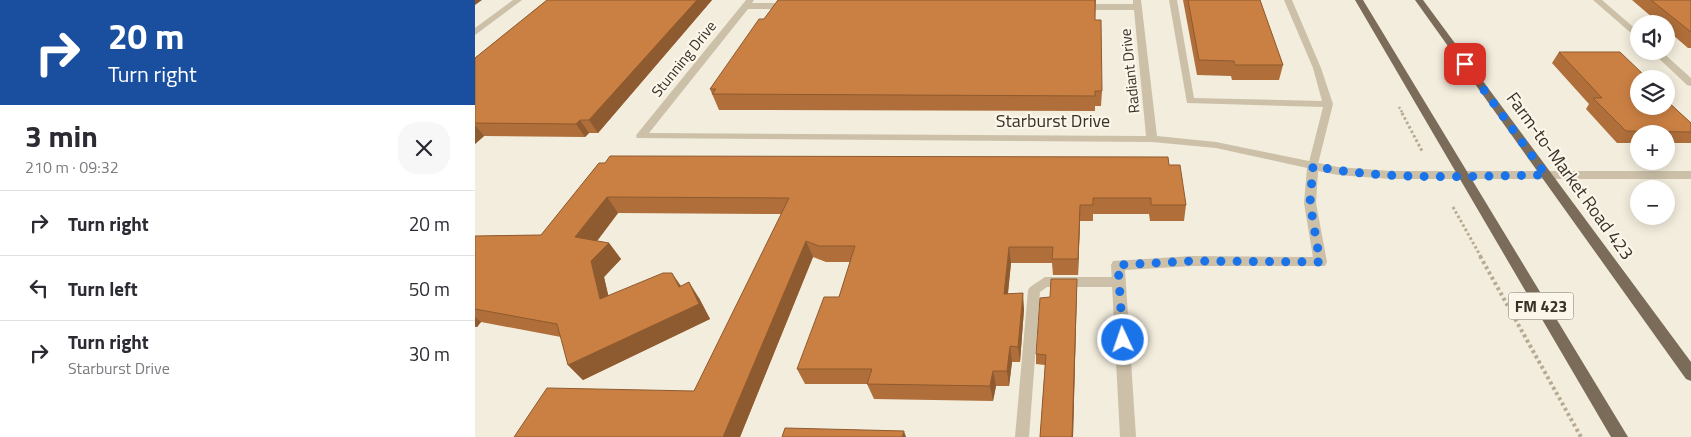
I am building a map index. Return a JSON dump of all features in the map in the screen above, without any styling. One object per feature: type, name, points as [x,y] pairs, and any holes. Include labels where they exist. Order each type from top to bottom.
[{"type":"main road","name":"FM 423","points":[[1359,0],[1620,437]]},
{"type":"main road","name":"Farm-to-Market Road 423","points":[[1419,0],[1691,374]]},
{"type":"street","points":[[476,30],[517,0]]},
{"type":"street","points":[[1597,0],[1630,29]]},
{"type":"street","points":[[747,3],[804,6]]},
{"type":"street","name":"Stunning Drive","points":[[641,136],[747,3]]},
{"type":"street","points":[[1069,7],[1137,3]]},
{"type":"street","name":"Radiant Drive","points":[[1137,3],[1152,139]]},
{"type":"street","points":[[1666,60],[1689,79]]},
{"type":"street","name":"Starburst Drive","points":[[641,136],[1152,139],[1217,146],[1337,171],[1391,175],[1691,176]]},
{"type":"street","points":[[1128,437],[1118,265],[1192,261],[1320,262],[1310,203],[1313,166]]},
{"type":"lane","points":[[1173,0],[1190,101],[1328,104]]},
{"type":"lane","points":[[1288,0],[1317,68],[1328,104],[1313,166]]},
{"type":"lane","points":[[1022,437],[1034,290],[1045,282],[1119,282]]},
{"type":"path","points":[[1453,207],[1581,437]]},
{"type":"building","points":[[547,0],[697,0],[589,120],[580,120],[576,124],[475,123],[475,58]]},
{"type":"building","points":[[778,0],[1095,0],[1095,20],[1101,20],[1102,91],[1095,91],[1095,96],[712,94],[716,89],[710,89],[759,19],[764,19]]},
{"type":"building","points":[[1188,0],[1260,0],[1283,65],[1235,65],[1234,61],[1199,60]]},
{"type":"building","points":[[1651,0],[1691,0],[1691,32],[1675,19],[1675,15],[1670,15]]},
{"type":"building","points":[[1559,52],[1620,52],[1639,70],[1630,70],[1630,115],[1675,115],[1675,108],[1691,123],[1691,132],[1675,132],[1675,125],[1630,125],[1630,131],[1626,131],[1593,98],[1602,98]]},
{"type":"building","points":[[610,156],[1168,157],[1169,165],[1180,165],[1186,205],[1151,205],[1151,198],[1093,198],[1093,205],[1080,205],[1078,259],[1052,259],[1053,247],[1009,247],[1004,294],[1023,293],[1018,347],[1010,346],[1007,371],[993,371],[990,386],[867,384],[872,369],[797,369],[824,297],[839,297],[855,246],[819,246],[806,241],[723,437],[514,437],[547,388],[694,391],[789,198],[607,197],[575,237],[609,243],[591,261],[600,299],[663,273],[672,273],[679,287],[689,282],[699,304],[568,365],[557,324],[475,309],[475,236],[541,235],[599,163],[605,163]]},
{"type":"building","points":[[1051,279],[1077,279],[1072,437],[1040,437],[1046,355],[1036,354],[1040,298],[1050,297]]},
{"type":"building","points":[[785,428],[904,431],[902,437],[782,437]]},
{"type":"route","points":[[1123,340],[1118,265],[1192,261],[1320,262],[1310,203],[1313,166],[1337,171],[1391,175],[1546,175],[1465,64]]}]
